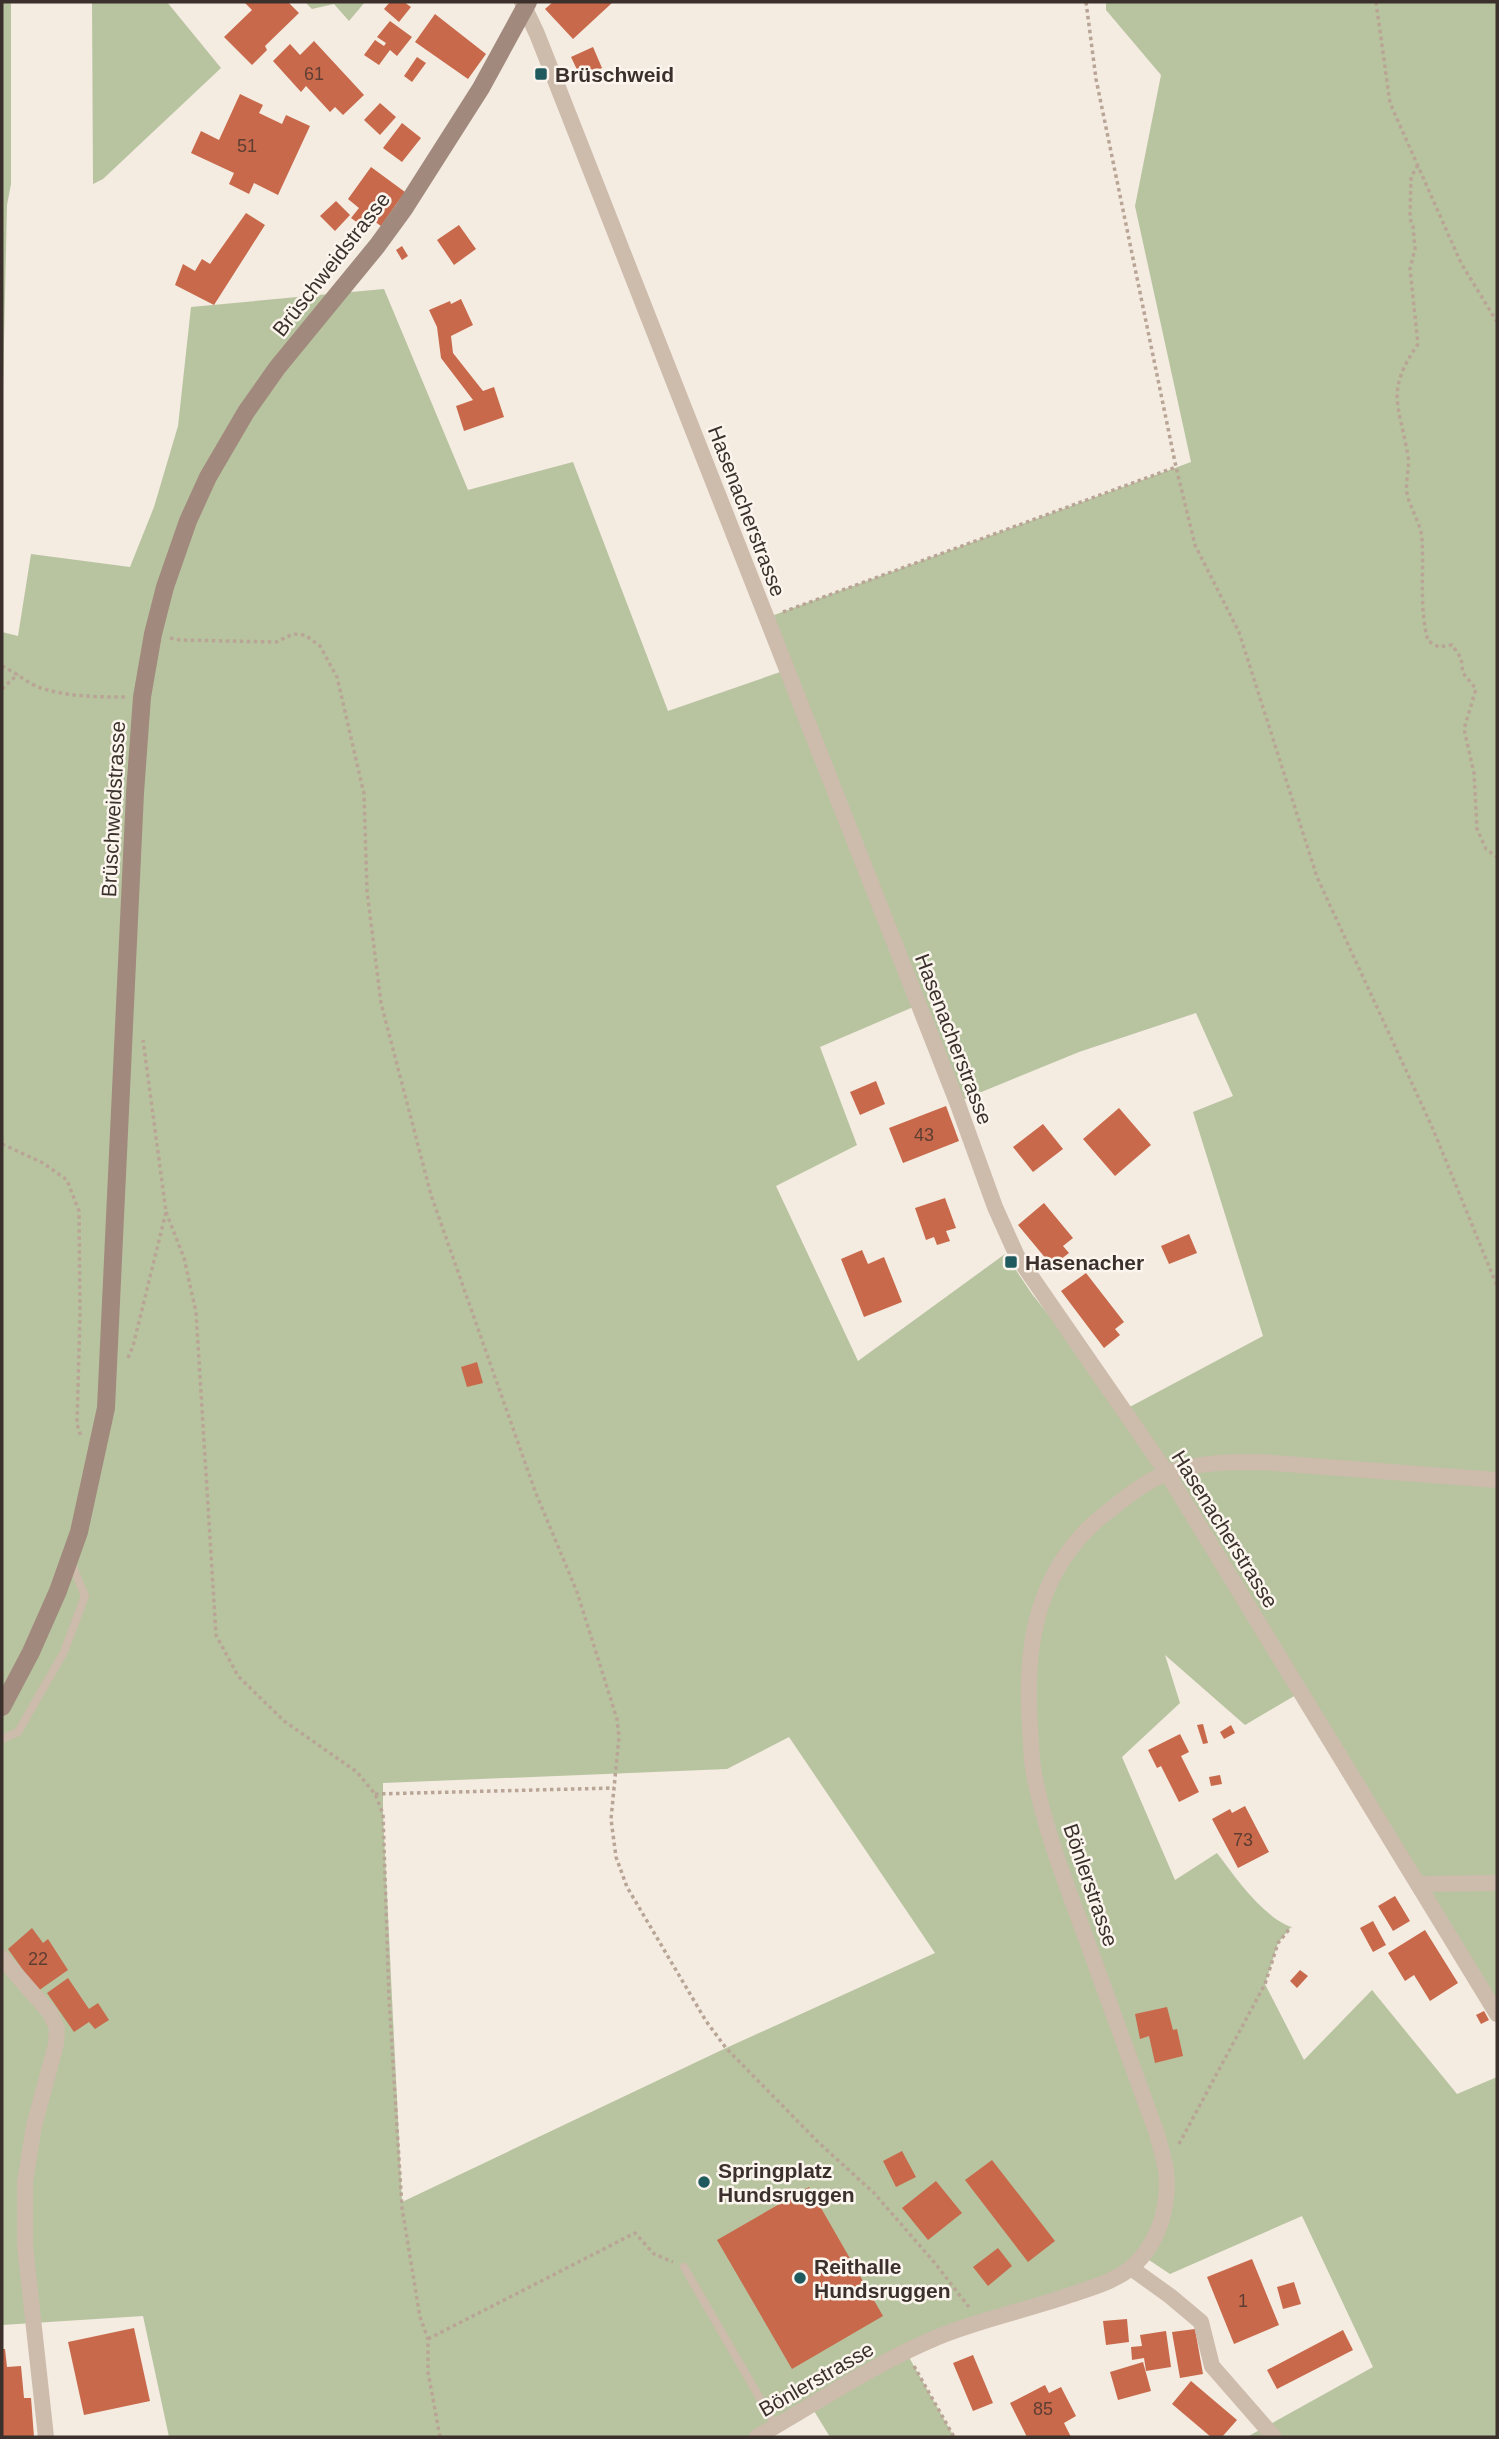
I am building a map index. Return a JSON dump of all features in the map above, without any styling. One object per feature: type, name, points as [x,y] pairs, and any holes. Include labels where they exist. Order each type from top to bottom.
[{"type":"street","name":"Hasenacherstrasse","points":[[525,3],[952,1090],[995,1207],[1017,1256],[1167,1474],[1497,2014]]},
{"type":"street","name":"Brüschweidstrasse","points":[[2,1707],[31,1652],[58,1591],[79,1532],[106,1408],[135,793],[142,697],[153,634],[165,587],[188,521],[231,436],[277,368],[404,209],[481,88],[525,3]]},
{"type":"street","name":"Bönlerstrasse","points":[[757,2437],[906,2352],[940,2336],[1088,2289],[1131,2268],[1153,2242],[1160,2226],[1165,2207],[1166,2171],[1157,2134],[1056,1857],[1034,1773],[1028,1693],[1034,1628],[1046,1589],[1065,1552],[1089,1526],[1133,1492],[1167,1474],[1192,1467],[1228,1462],[1261,1462],[1497,1480]]},
{"type":"street","points":[[1419,1884],[1497,1883]]},
{"type":"street","points":[[2,1958],[50,2013],[57,2028],[56,2043],[34,2126],[24,2182],[25,2246],[46,2437]]},
{"type":"street","points":[[1131,2268],[1201,2322],[1212,2366],[1274,2437]]},
{"type":"lane","points":[[2,1739],[18,1732],[64,1652],[85,1596],[69,1560]]},
{"type":"lane","points":[[684,2267],[776,2426]]},
{"type":"path","points":[[1086,2],[1096,79],[1176,467],[1195,545],[1238,632],[1317,877],[1433,1129],[1497,1286]]},
{"type":"path","points":[[1376,2],[1390,103],[1461,263],[1497,322]]},
{"type":"path","points":[[1418,164],[1410,177],[1410,219],[1415,249],[1410,269],[1418,344],[1401,372],[1396,405],[1408,459],[1407,493],[1422,535],[1423,625],[1428,641],[1440,647],[1452,645],[1461,658],[1463,673],[1476,689],[1464,729],[1474,773],[1477,828],[1486,849],[1497,857]]},
{"type":"path","points":[[766,618],[1176,467]]},
{"type":"path","points":[[153,634],[180,640],[276,642],[293,634],[304,635],[320,646],[337,677],[364,794],[367,891],[381,1003],[431,1195],[535,1491],[577,1592],[617,1719],[619,1737],[611,1819],[616,1857],[627,1886],[706,2021],[726,2048],[818,2142],[874,2193],[934,2262],[979,2324]]},
{"type":"path","points":[[2,666],[39,687],[74,695],[142,697]]},
{"type":"path","points":[[2,689],[18,674]]},
{"type":"path","points":[[143,1038],[166,1212],[184,1258],[196,1312],[216,1635],[239,1676],[284,1721],[356,1772],[375,1794],[383,1814],[389,1998],[402,2208],[420,2318],[428,2339],[428,2372],[440,2437]]},
{"type":"path","points":[[2,1144],[43,1163],[66,1180],[79,1211],[77,1424],[81,1437]]},
{"type":"path","points":[[128,1359],[166,1212]]},
{"type":"path","points":[[375,1794],[614,1788]]},
{"type":"path","points":[[1166,2171],[1265,1984],[1278,1943],[1292,1927]]},
{"type":"path","points":[[428,2339],[635,2233],[654,2254],[684,2267]]},
{"type":"path","points":[[906,2352],[954,2437]]},
{"type":"green space","points":[[2,2],[11,2],[11,184],[7,205],[2,432]]},
{"type":"green space","points":[[92,2],[167,2],[221,68],[103,179],[93,184]]},
{"type":"green space","points":[[305,2],[365,2],[349,21],[334,4],[312,9]]},
{"type":"green space","points":[[1106,2],[1497,2],[1497,2014],[1301,1692],[1245,1725],[1165,1655],[1180,1703],[1122,1757],[1175,1880],[1217,1853],[1260,1905],[1280,1922],[1291,1927],[1278,1943],[1265,1984],[1304,2060],[1372,1990],[1457,2094],[1497,2077],[1497,2437],[1247,2437],[1373,2367],[1302,2216],[1170,2274],[1143,2256],[1131,2268],[906,2352],[954,2437],[830,2437],[811,2406],[757,2437],[169,2437],[143,2316],[2,2325],[2,632],[18,636],[31,554],[130,567],[154,507],[178,426],[191,307],[384,289],[468,490],[573,462],[668,711],[786,670],[766,618],[1191,462],[1135,206],[1161,75],[1106,10]],"holes":[[[918,1005],[957,1102],[1079,1052],[1196,1013],[1233,1096],[1193,1112],[1263,1336],[1124,1410],[1032,1294],[1005,1254],[858,1361],[776,1186],[857,1145],[820,1047]],[[789,1737],[935,1953],[726,2048],[402,2202],[383,1783],[727,1769]]]},
{"type":"building","points":[[244,2],[288,2],[299,13],[265,46],[267,50],[252,65],[224,37],[252,10]]},
{"type":"building","points":[[390,2],[404,2],[411,7],[399,22],[384,9]]},
{"type":"building","points":[[553,2],[613,2],[573,39],[545,9]]},
{"type":"building","points":[[435,14],[486,54],[468,79],[415,42]]},
{"type":"building","points":[[390,21],[412,37],[397,56],[390,50],[379,65],[364,55],[375,40],[384,46],[386,43],[377,37]]},
{"type":"building","points":[[314,41],[364,95],[343,115],[335,107],[330,112],[306,86],[301,92],[273,61],[290,44],[300,55]]},
{"type":"building","points":[[593,47],[602,68],[581,78],[571,57]]},
{"type":"building","points":[[417,57],[426,63],[412,82],[404,76]]},
{"type":"building","points":[[240,94],[263,105],[259,113],[282,124],[286,115],[310,126],[278,195],[254,183],[249,194],[229,184],[234,173],[191,153],[201,131],[219,140]]},
{"type":"building","points":[[380,103],[396,117],[380,135],[364,120]]},
{"type":"building","points":[[402,123],[421,138],[402,162],[383,148]]},
{"type":"building","points":[[371,167],[405,192],[381,226],[371,219],[365,228],[351,218],[359,208],[348,199]]},
{"type":"building","points":[[336,201],[350,215],[335,231],[320,216]]},
{"type":"building","points":[[246,213],[265,225],[214,305],[175,285],[183,264],[195,271],[202,259],[210,264]]},
{"type":"building","points":[[459,225],[476,249],[454,265],[437,240]]},
{"type":"building","points":[[402,246],[408,256],[402,260],[396,250]]},
{"type":"building","points":[[461,299],[473,325],[451,336],[453,353],[483,391],[494,387],[504,417],[464,431],[456,406],[473,400],[441,358],[437,327],[429,310]]},
{"type":"building","points":[[876,1081],[885,1104],[860,1115],[850,1092]]},
{"type":"building","points":[[946,1106],[959,1141],[903,1163],[889,1128]]},
{"type":"building","points":[[1119,1108],[1151,1145],[1115,1176],[1083,1139]]},
{"type":"building","points":[[1043,1124],[1063,1149],[1033,1172],[1013,1147]]},
{"type":"building","points":[[945,1198],[956,1228],[946,1231],[950,1241],[937,1245],[934,1237],[926,1240],[915,1208]]},
{"type":"building","points":[[1044,1203],[1073,1238],[1063,1246],[1069,1253],[1052,1266],[1018,1225]]},
{"type":"building","points":[[1189,1234],[1197,1253],[1169,1264],[1161,1246]]},
{"type":"building","points":[[862,1250],[868,1264],[884,1257],[902,1302],[864,1317],[841,1259]]},
{"type":"building","points":[[1086,1273],[1124,1322],[1115,1329],[1120,1335],[1104,1348],[1061,1291]]},
{"type":"building","points":[[477,1362],[483,1383],[467,1387],[461,1367]]},
{"type":"building","points":[[1203,1724],[1208,1743],[1203,1744],[1197,1725]]},
{"type":"building","points":[[1231,1725],[1235,1733],[1224,1739],[1220,1732]]},
{"type":"building","points":[[1180,1734],[1189,1752],[1181,1756],[1199,1792],[1179,1802],[1161,1766],[1157,1768],[1148,1750]]},
{"type":"building","points":[[1220,1775],[1222,1784],[1211,1786],[1209,1777]]},
{"type":"building","points":[[1245,1806],[1269,1852],[1238,1868],[1212,1819],[1230,1809],[1232,1813]]},
{"type":"building","points":[[1395,1896],[1410,1921],[1393,1931],[1378,1906]]},
{"type":"building","points":[[1373,1921],[1386,1945],[1373,1952],[1360,1928]]},
{"type":"building","points":[[32,1928],[43,1943],[48,1939],[68,1970],[38,1991],[8,1949]]},
{"type":"building","points":[[1425,1930],[1458,1983],[1430,2001],[1414,1975],[1405,1981],[1388,1953]]},
{"type":"building","points":[[1300,1970],[1308,1976],[1297,1988],[1290,1981]]},
{"type":"building","points":[[68,1978],[89,2009],[98,2003],[109,2020],[95,2029],[89,2022],[74,2032],[47,1993]]},
{"type":"building","points":[[1167,2007],[1173,2030],[1177,2029],[1183,2056],[1155,2063],[1149,2036],[1140,2039],[1135,2014]]},
{"type":"building","points":[[1484,2011],[1489,2020],[1481,2024],[1476,2015]]},
{"type":"building","points":[[902,2151],[916,2177],[896,2187],[883,2161]]},
{"type":"building","points":[[992,2160],[1055,2241],[1028,2262],[965,2180]]},
{"type":"building","points":[[936,2181],[962,2213],[928,2240],[902,2208]]},
{"type":"building","name":"Reithalle Hundsruggen","points":[[809,2187],[883,2316],[792,2369],[717,2240]]},
{"type":"building","points":[[998,2248],[1012,2266],[988,2286],[973,2267]]},
{"type":"building","points":[[1252,2259],[1279,2325],[1234,2344],[1207,2277]]},
{"type":"building","points":[[1294,2282],[1301,2304],[1283,2309],[1277,2287]]},
{"type":"building","points":[[1127,2319],[1129,2342],[1106,2345],[1103,2321]]},
{"type":"building","points":[[134,2328],[150,2401],[84,2415],[68,2342]]},
{"type":"building","points":[[1195,2329],[1203,2374],[1180,2378],[1172,2332]]},
{"type":"building","points":[[1343,2330],[1353,2350],[1277,2389],[1267,2370]]},
{"type":"building","points":[[1166,2331],[1171,2367],[1146,2371],[1144,2358],[1132,2360],[1131,2347],[1142,2346],[1140,2335]]},
{"type":"building","points":[[2,2349],[5,2349],[7,2367],[21,2366],[24,2398],[31,2398],[34,2437],[2,2437]]},
{"type":"building","points":[[973,2355],[993,2403],[973,2411],[953,2363]]},
{"type":"building","points":[[1143,2362],[1151,2391],[1118,2400],[1110,2372]]},
{"type":"building","points":[[1191,2381],[1237,2420],[1222,2437],[1211,2437],[1172,2404]]},
{"type":"building","points":[[1045,2385],[1049,2393],[1061,2387],[1076,2416],[1064,2423],[1071,2437],[1027,2437],[1010,2403]]},
{"type":"place","name":"Brüschweid","points":[[541,74]]},
{"type":"place","name":"Hasenacher","points":[[1011,1262]]},
{"type":"place","name":"Springplatz Hundsruggen","points":[[704,2182]]},
{"type":"place","name":"Reithalle Hundsruggen","points":[[800,2278]]}]
